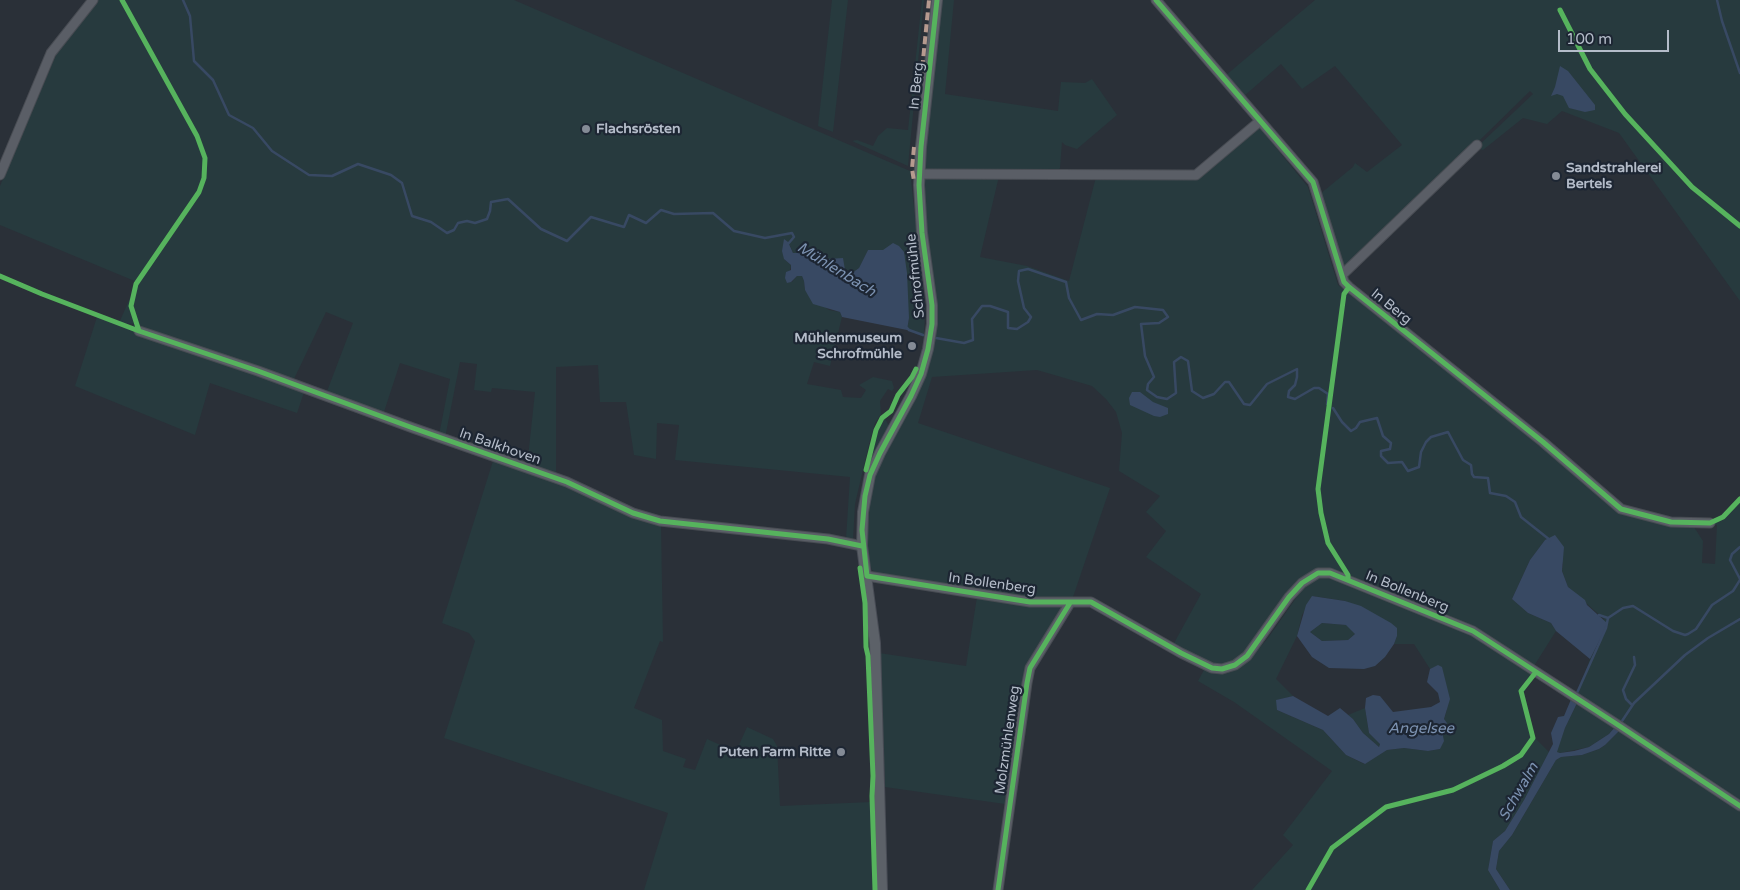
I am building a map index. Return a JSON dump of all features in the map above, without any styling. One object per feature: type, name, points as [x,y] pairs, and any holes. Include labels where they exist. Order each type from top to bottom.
[{"type":"main road","name":"In Berg","points":[[920,174],[937,0]]},
{"type":"main road","name":"Schrofmühle","points":[[882,890],[875,643],[862,546],[862,530],[865,496],[870,475],[911,396],[921,374],[928,349],[932,324],[932,304],[922,225],[920,174]]},
{"type":"street","points":[[0,175],[51,54],[93,0]]},
{"type":"street","name":"In Berg","points":[[1156,0],[1313,182],[1342,276],[1349,287],[1543,442],[1621,509],[1672,522],[1710,522]]},
{"type":"street","points":[[920,174],[1196,175],[1260,121]]},
{"type":"street","points":[[1342,276],[1477,146]]},
{"type":"street","name":"In Balkhoven","points":[[139,331],[258,371],[404,425],[568,482],[633,513],[660,521],[828,538],[862,546]]},
{"type":"street","name":"In Bollenberg","points":[[866,576],[1030,602],[1091,602],[1181,653],[1212,668],[1222,670],[1235,665],[1247,656],[1289,597],[1302,583],[1318,573],[1330,574],[1473,631],[1740,806]]},
{"type":"street","name":"Molzmühlenweg","points":[[998,890],[1030,668],[1070,603]]},
{"type":"green space","points":[[93,0],[514,0],[910,171],[925,308],[924,337],[907,330],[909,318],[883,250],[868,250],[859,268],[852,273],[827,259],[815,249],[805,253],[793,253],[790,246],[784,259],[791,265],[787,282],[792,282],[797,276],[802,276],[805,290],[829,310],[840,312],[842,317],[830,366],[814,362],[807,384],[841,390],[843,397],[861,398],[866,390],[859,385],[873,377],[892,381],[894,388],[892,391],[888,389],[880,401],[881,414],[875,423],[870,440],[855,504],[853,540],[846,539],[850,477],[675,460],[679,425],[657,423],[656,459],[634,455],[626,402],[600,402],[598,365],[556,367],[556,475],[527,467],[535,392],[492,388],[491,392],[474,390],[477,364],[460,362],[445,438],[439,435],[450,379],[400,363],[383,415],[326,394],[353,323],[326,312],[293,381],[306,386],[297,413],[210,383],[195,435],[75,386],[97,317],[128,328],[136,324],[119,323],[137,282],[0,225],[0,186],[56,55],[98,2]]},
{"type":"green space","points":[[832,0],[848,0],[833,132],[818,126]]},
{"type":"green space","points":[[922,0],[924,0],[908,166],[852,141],[857,140],[873,146],[878,136],[887,128],[908,130]]},
{"type":"green space","points":[[940,0],[954,0],[945,94],[1058,111],[1061,82],[1085,83],[1092,79],[1117,115],[1077,149],[1062,142],[1060,168],[1055,173],[924,170]]},
{"type":"green space","points":[[1315,0],[1740,0],[1740,301],[1619,133],[1562,111],[1547,124],[1523,118],[1483,150],[1476,148],[1533,94],[1530,91],[1350,267],[1344,265],[1320,194],[1353,167],[1355,163],[1367,172],[1402,145],[1335,66],[1302,89],[1281,64],[1244,96],[1225,76]]},
{"type":"green space","points":[[1256,128],[1261,129],[1308,187],[1338,285],[1592,486],[1620,511],[1692,524],[1703,541],[1702,563],[1715,564],[1717,525],[1709,524],[1720,520],[1722,515],[1740,498],[1740,803],[1579,696],[1578,692],[1590,659],[1605,630],[1604,619],[1568,587],[1562,571],[1563,564],[1545,540],[1530,560],[1512,599],[1528,613],[1551,623],[1556,631],[1534,666],[1478,628],[1330,570],[1305,576],[1292,587],[1243,657],[1229,665],[1218,667],[1173,645],[1201,594],[1146,557],[1166,531],[1146,512],[1160,496],[1119,471],[1122,433],[1116,412],[1106,399],[1092,386],[1037,370],[932,377],[918,423],[1110,488],[1072,600],[1031,599],[877,573],[872,570],[867,562],[865,531],[870,486],[924,377],[932,271],[922,185],[925,177],[999,176],[980,257],[1027,266],[1069,281],[1096,177],[1196,178]]},
{"type":"green space","points":[[884,417],[889,426],[866,472],[875,437]]},
{"type":"green space","points":[[493,461],[565,484],[661,524],[663,642],[660,641],[634,708],[662,720],[663,751],[686,759],[683,767],[695,770],[707,739],[736,752],[747,727],[773,739],[777,746],[780,806],[871,802],[873,890],[644,890],[668,813],[444,738],[475,641],[469,633],[442,623]]},
{"type":"green space","points":[[1319,576],[1330,576],[1472,632],[1537,674],[1524,692],[1535,738],[1549,752],[1524,800],[1505,831],[1493,841],[1488,870],[1500,890],[1252,890],[1293,845],[1283,835],[1332,771],[1234,702],[1198,681],[1205,668],[1232,670],[1248,661],[1268,638],[1308,581]],"holes":[[[1313,596],[1345,601],[1397,636],[1394,644],[1414,644],[1430,669],[1438,666],[1447,710],[1440,749],[1428,751],[1404,748],[1387,750],[1364,764],[1346,755],[1323,730],[1277,710],[1277,700],[1293,696],[1276,679],[1297,636],[1302,615]]]},
{"type":"green space","points":[[977,597],[1061,606],[1063,610],[1028,666],[1015,730],[1005,804],[885,787],[879,653],[966,666]]},
{"type":"green space","points":[[1322,623],[1347,625],[1355,634],[1348,640],[1322,641],[1310,632]]},
{"type":"green space","points":[[1578,701],[1615,727],[1609,734],[1589,747],[1560,753],[1556,752],[1565,728]]},
{"type":"green space","points":[[1365,708],[1369,733],[1380,744],[1379,747],[1363,733],[1348,715]]},
{"type":"green space","points":[[1620,730],[1740,810],[1740,890],[1510,890],[1496,869],[1499,851],[1512,835],[1556,760],[1561,757],[1582,755],[1599,749]]},
{"type":"water","points":[[1560,66],[1568,71],[1595,105],[1595,110],[1585,112],[1569,108],[1563,96],[1557,94],[1551,96]]},
{"type":"water","points":[[784,239],[788,242],[793,253],[805,253],[815,249],[827,259],[843,258],[845,270],[852,273],[859,268],[868,250],[883,250],[893,243],[899,246],[904,252],[907,273],[909,318],[907,330],[842,317],[840,312],[813,304],[805,290],[802,276],[797,276],[787,283],[785,278],[786,272],[791,270],[791,265],[784,259],[782,251]]},
{"type":"water","points":[[1132,392],[1140,392],[1153,402],[1168,408],[1168,414],[1160,417],[1154,416],[1130,405],[1129,398]]},
{"type":"water","points":[[1555,535],[1564,547],[1562,571],[1568,587],[1585,600],[1587,605],[1607,623],[1590,659],[1556,631],[1551,623],[1528,613],[1512,599],[1530,560],[1545,540]]},
{"type":"water","points":[[1312,596],[1345,601],[1361,606],[1397,628],[1394,644],[1385,657],[1375,666],[1364,669],[1329,668],[1312,657],[1297,636],[1306,605]],"holes":[[[1322,623],[1346,625],[1355,634],[1348,640],[1322,641],[1310,632]]]},
{"type":"water","name":"Angelsee","points":[[1438,665],[1442,667],[1450,699],[1444,719],[1447,723],[1442,731],[1444,741],[1440,749],[1428,751],[1404,748],[1387,750],[1365,764],[1346,755],[1323,730],[1277,710],[1276,700],[1293,696],[1328,716],[1340,708],[1379,747],[1380,744],[1369,733],[1365,708],[1366,698],[1373,695],[1380,696],[1393,712],[1431,707],[1440,702],[1438,693],[1427,682],[1430,669]]},
{"type":"water","points":[[1572,697],[1578,701],[1565,728],[1557,752],[1574,751],[1589,747],[1609,734],[1615,727],[1620,730],[1599,749],[1582,755],[1561,757],[1556,760],[1512,835],[1499,851],[1496,869],[1510,890],[1500,890],[1488,870],[1493,841],[1505,831],[1524,800],[1553,744],[1551,733],[1558,717],[1564,716]]},
{"type":"waterway","name":"Mühlenbach","points":[[183,0],[190,16],[194,61],[213,80],[229,115],[253,128],[272,151],[309,175],[332,176],[358,164],[391,175],[402,183],[412,216],[431,222],[447,233],[454,230],[458,223],[467,221],[475,223],[487,219],[491,202],[508,199],[541,229],[567,241],[591,217],[624,227],[629,215],[646,223],[661,210],[674,214],[713,213],[734,231],[765,238],[792,233],[794,237],[788,244]]},
{"type":"waterway","name":"Schwalm","points":[[1717,0],[1722,21],[1740,73]]},
{"type":"waterway","name":"Mühlenbach","points":[[936,338],[964,343],[973,340],[972,319],[982,306],[990,306],[1008,312],[1008,328],[1017,329],[1028,322],[1031,317],[1024,308],[1018,281],[1019,271],[1028,269],[1066,282],[1069,298],[1081,320],[1097,314],[1113,315],[1135,307],[1163,310],[1168,317],[1159,323],[1141,324],[1145,356],[1154,377],[1148,384],[1147,390],[1157,397],[1167,399],[1176,393],[1174,362],[1181,357],[1188,361],[1192,391],[1203,398],[1214,394],[1225,382],[1229,382],[1244,404],[1250,405],[1267,384],[1297,369],[1295,385],[1289,391],[1288,397],[1295,399],[1314,388],[1319,388],[1328,394],[1327,404]]},
{"type":"waterway","name":"Mühlenbach","points":[[906,327],[923,335]]},
{"type":"waterway","name":"Mühlenbach","points":[[1333,408],[1342,422],[1351,431],[1360,422],[1377,418],[1383,436],[1391,443],[1390,449],[1381,451],[1381,456],[1388,463],[1402,462],[1408,471],[1419,467],[1421,452],[1431,437],[1448,432],[1463,460],[1471,465],[1474,477],[1488,478],[1490,493],[1506,496],[1515,502],[1521,517],[1550,540]]},
{"type":"waterway","points":[[1740,547],[1732,554],[1730,560],[1740,579]]},
{"type":"waterway","points":[[1608,618],[1623,608],[1633,606],[1673,631],[1685,635],[1696,629],[1712,605],[1733,591],[1740,580]]},
{"type":"waterway","name":"Mühlenbach","points":[[1577,693],[1606,628],[1608,618],[1599,615]]},
{"type":"waterway","name":"Schwalm","points":[[1620,724],[1634,703],[1685,655],[1708,638],[1740,619]]},
{"type":"waterway","points":[[1632,705],[1626,699],[1623,690],[1635,665],[1634,657]]},
{"type":"marked path","points":[[921,80],[929,0]]},
{"type":"marked path","points":[[914,147],[912,169],[914,181]]},
{"type":"cycle path","points":[[122,0],[197,136],[205,158],[204,178],[199,192],[136,284],[131,306],[139,331]]},
{"type":"cycle path","points":[[937,0],[921,147],[919,185],[922,233],[932,305],[932,324],[921,374],[870,475],[865,496],[862,530],[867,576],[1030,602],[1091,602],[1181,653],[1212,668],[1222,669],[1235,665],[1247,656],[1289,597],[1302,583],[1318,573],[1330,573],[1473,631],[1740,806]]},
{"type":"cycle path","points":[[1156,0],[1313,182],[1344,282],[1349,287],[1543,442],[1621,509],[1671,522],[1710,523],[1723,517],[1740,499]]},
{"type":"cycle path","points":[[1560,10],[1590,69],[1625,114],[1692,187],[1740,226]]},
{"type":"cycle path","points":[[0,276],[139,331],[258,371],[567,482],[633,513],[660,521],[828,539],[862,546]]},
{"type":"cycle path","points":[[1348,580],[1348,575],[1328,543],[1318,489],[1344,294],[1349,287]]},
{"type":"cycle path","points":[[866,470],[876,430],[882,418],[891,411],[898,395],[916,369]]},
{"type":"cycle path","points":[[860,568],[865,603],[868,656],[875,890]]},
{"type":"cycle path","points":[[998,890],[1030,668],[1070,603]]},
{"type":"cycle path","points":[[1308,890],[1332,848],[1386,807],[1453,790],[1503,766],[1521,755],[1533,738],[1521,691],[1536,672]]},
{"type":"place","name":"Flachsrösten","points":[[586,129]]},
{"type":"place","name":"Sandstrahlerei Bertels","points":[[1556,176]]},
{"type":"place","name":"Mühlenmuseum Schrofmühle","points":[[912,346]]},
{"type":"place","name":"Puten Farm Ritte","points":[[841,752]]}]
